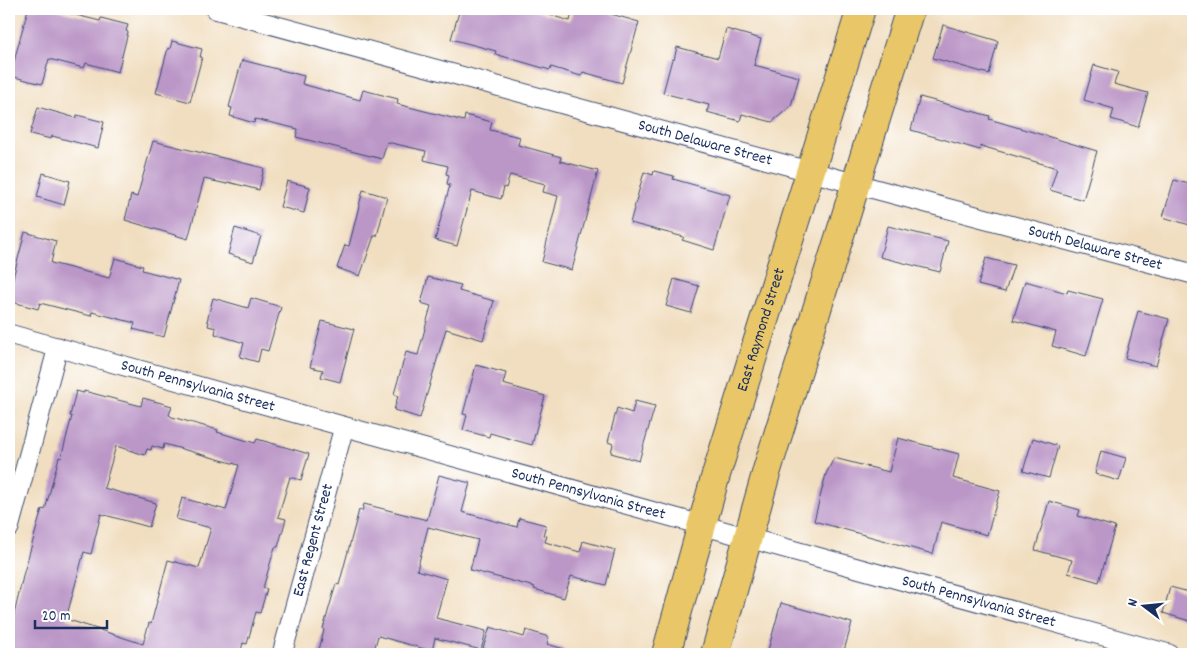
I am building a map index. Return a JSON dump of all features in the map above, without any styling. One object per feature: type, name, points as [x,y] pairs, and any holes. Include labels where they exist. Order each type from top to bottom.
[{"type":"main road","name":"East Raymond Street","points":[[666,654],[702,526],[861,9]]},
{"type":"main road","points":[[715,654],[767,470],[910,9]]},
{"type":"street","name":"South Delaware Street","points":[[215,9],[1193,274]]},
{"type":"street","name":"South Pennsylvania Street","points":[[9,334],[1169,654]]},
{"type":"street","points":[[9,528],[58,348]]},
{"type":"street","name":"East Regent Street","points":[[282,654],[344,427]]},
{"type":"building","points":[[28,9],[52,9],[100,21],[101,18],[128,25],[118,72],[86,63],[84,68],[49,59],[42,84],[10,76]]},
{"type":"building","points":[[460,9],[529,9],[570,21],[573,9],[605,9],[604,12],[639,22],[622,83],[583,72],[581,76],[551,67],[550,70],[495,54],[496,51],[451,39]]},
{"type":"building","points":[[943,25],[998,41],[989,74],[933,58]]},
{"type":"building","points":[[726,29],[761,39],[754,65],[799,77],[791,106],[772,122],[742,114],[740,121],[707,112],[709,105],[663,93],[677,47],[718,58]]},
{"type":"building","points":[[172,41],[202,49],[200,57],[202,57],[190,102],[156,93],[168,48],[170,49]]},
{"type":"building","points":[[242,60],[304,76],[302,84],[360,100],[363,90],[398,99],[397,104],[464,121],[465,115],[492,122],[490,130],[520,137],[518,145],[561,157],[560,161],[598,171],[572,270],[542,262],[558,196],[543,192],[545,184],[510,175],[501,199],[472,191],[457,246],[435,240],[450,185],[447,184],[449,175],[446,174],[448,166],[424,160],[426,151],[387,142],[382,159],[296,137],[298,129],[255,119],[254,123],[230,116],[232,108],[229,107]]},
{"type":"building","points":[[1094,65],[1118,72],[1114,84],[1148,93],[1138,127],[1111,119],[1114,109],[1084,100]]},
{"type":"building","points":[[920,97],[990,116],[989,119],[1097,151],[1083,200],[1050,190],[1057,168],[981,146],[980,150],[911,130]]},
{"type":"building","points":[[38,107],[76,118],[77,115],[104,122],[98,148],[52,136],[51,139],[30,134]]},
{"type":"building","points":[[153,141],[264,168],[259,190],[228,182],[227,184],[204,179],[188,239],[125,220],[131,195],[137,197]]},
{"type":"building","points":[[654,171],[674,176],[673,179],[730,195],[714,250],[682,240],[684,237],[630,223],[644,172],[653,175]]},
{"type":"building","points":[[43,173],[70,181],[64,205],[37,197]]},
{"type":"building","points":[[1174,180],[1193,185],[1193,226],[1163,217]]},
{"type":"building","points":[[287,181],[310,187],[304,213],[280,207]]},
{"type":"building","points":[[363,190],[387,197],[377,236],[374,236],[360,276],[337,268],[345,245],[349,246]]},
{"type":"building","points":[[888,226],[948,241],[940,272],[880,257]]},
{"type":"building","points":[[235,228],[261,236],[253,262],[228,254]]},
{"type":"building","points":[[25,232],[56,241],[51,263],[109,278],[115,258],[143,266],[142,270],[179,280],[164,337],[133,329],[135,323],[92,312],[91,316],[40,303],[38,309],[9,301],[9,293]]},
{"type":"building","points":[[986,258],[1014,265],[1005,292],[978,285]]},
{"type":"building","points":[[428,277],[461,285],[459,291],[494,301],[483,340],[446,329],[420,418],[394,410],[398,396],[394,394],[406,352],[418,355],[431,306],[421,303]]},
{"type":"building","points":[[674,279],[699,286],[691,313],[666,306]]},
{"type":"building","points":[[1025,281],[1067,293],[1068,290],[1103,299],[1086,356],[1052,346],[1056,332],[1013,320]]},
{"type":"building","points":[[213,298],[248,308],[251,298],[281,307],[268,351],[261,349],[258,362],[240,357],[244,343],[215,334],[216,328],[208,326],[209,322],[207,321]]},
{"type":"building","points":[[1138,311],[1169,319],[1156,366],[1125,358]]},
{"type":"building","points":[[322,321],[354,329],[340,382],[321,377],[323,370],[310,367]]},
{"type":"building","points":[[476,365],[506,373],[503,384],[545,396],[532,445],[490,433],[489,437],[463,430],[467,415],[463,414]]},
{"type":"building","points":[[76,391],[84,393],[84,391],[141,406],[143,398],[172,406],[169,415],[172,417],[255,443],[257,439],[309,454],[301,480],[290,477],[278,517],[286,519],[278,547],[275,547],[263,588],[267,589],[260,613],[256,612],[247,644],[243,643],[240,654],[9,654],[9,636],[24,572],[42,509],[45,510],[59,457],[61,458],[72,416],[70,416]],"holes":[[[164,444],[239,465],[226,510],[182,498],[176,519],[211,528],[199,568],[168,560],[151,624],[149,623],[143,644],[66,619],[84,552],[91,554],[101,514],[149,527],[156,503],[104,488],[116,446],[145,455],[147,449],[151,450],[152,446],[163,449]]]},
{"type":"building","points":[[635,401],[655,406],[639,461],[611,453],[613,444],[608,442],[617,408],[632,413]]},
{"type":"building","points":[[898,438],[959,454],[953,478],[1000,491],[987,535],[941,522],[933,554],[814,521],[826,474],[834,458],[889,472]]},
{"type":"building","points":[[1033,438],[1058,446],[1049,478],[1023,471]]},
{"type":"building","points":[[1101,451],[1126,458],[1119,481],[1095,474]]},
{"type":"building","points":[[439,475],[470,483],[462,512],[517,527],[519,518],[546,525],[543,535],[547,536],[545,542],[580,552],[583,541],[615,550],[606,585],[571,576],[564,598],[534,589],[535,587],[470,570],[478,540],[428,527],[417,570],[447,579],[436,618],[486,631],[481,650],[435,638],[432,651],[378,636],[373,654],[318,654],[323,629],[336,584],[339,585],[359,510],[362,511],[364,504],[427,520]]},
{"type":"building","points":[[1049,501],[1080,510],[1078,516],[1115,527],[1099,582],[1068,573],[1072,560],[1035,550]]},
{"type":"building","points":[[1170,587],[1193,593],[1193,622],[1163,613]]},
{"type":"building","points":[[781,603],[852,623],[843,654],[767,654]]},
{"type":"building","points":[[490,627],[524,637],[526,630],[549,637],[547,644],[564,649],[563,654],[504,654],[483,648]]}]
